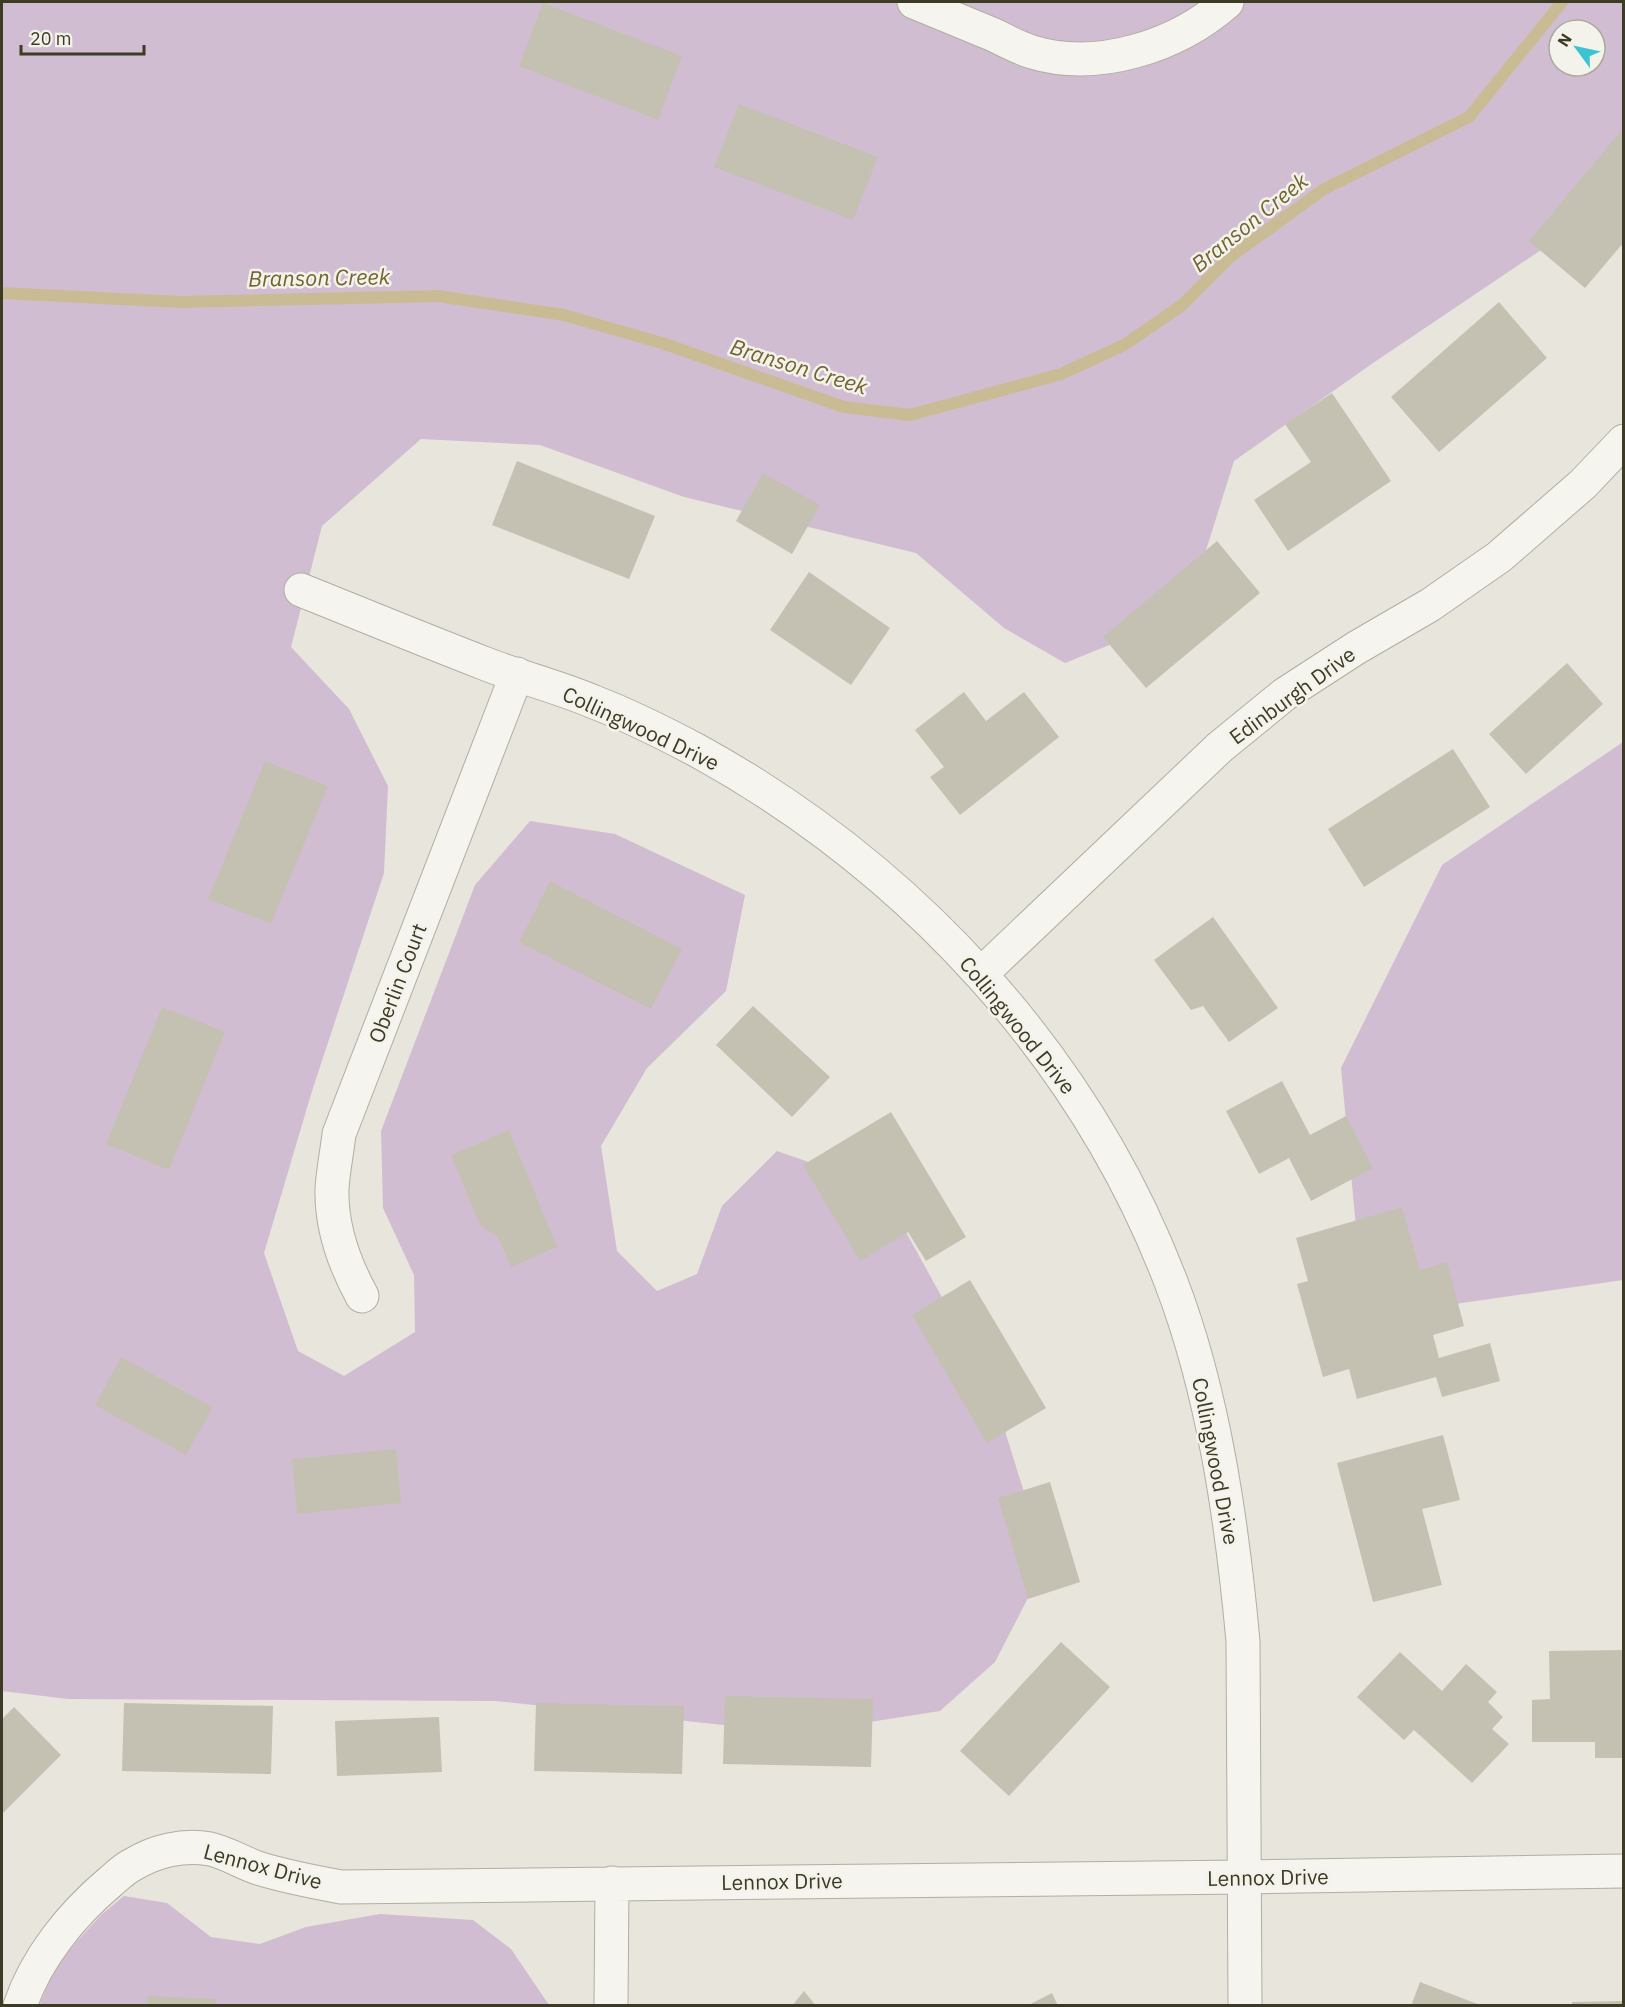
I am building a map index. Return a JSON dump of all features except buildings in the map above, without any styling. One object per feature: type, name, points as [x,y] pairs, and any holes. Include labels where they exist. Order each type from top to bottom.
[{"type":"street","points":[[914,2],[1032,52],[1059,57],[1087,58],[1115,56],[1169,39],[1194,27],[1227,2]]},
{"type":"street","name":"Edinburgh Drive","points":[[981,974],[1220,747],[1285,694],[1356,648],[1430,605],[1499,557],[1583,484],[1623,441]]},
{"type":"street","name":"Collingwood Drive","points":[[301,590],[490,665],[596,702],[697,751],[792,809],[882,878],[964,954],[1054,1062],[1100,1133],[1140,1207],[1172,1284],[1198,1365],[1222,1474],[1243,1641],[1245,2006]]},
{"type":"street","name":"Oberlin Court","points":[[362,1296],[339,1245],[333,1217],[332,1189],[339,1134],[517,674]]},
{"type":"street","name":"Lennox Drive","points":[[20,2006],[24,1993],[52,1944],[88,1901],[130,1865],[156,1853],[184,1847],[211,1850],[260,1868],[341,1887],[1623,1871]]},
{"type":"street","points":[[611,2006],[612,1883]]},
{"type":"shaded area","points":[[2,2],[1623,2],[1623,185],[1599,211],[1373,363],[1234,461],[1186,614],[1065,663],[1004,628],[916,553],[684,497],[540,445],[421,439],[322,526],[291,647],[349,709],[388,786],[384,873],[312,1091],[264,1253],[298,1351],[344,1376],[415,1332],[414,1275],[383,1208],[381,1131],[475,885],[530,821],[615,834],[745,895],[726,991],[647,1068],[601,1146],[617,1251],[657,1291],[697,1274],[722,1206],[777,1151],[881,1187],[991,1386],[1046,1563],[995,1662],[940,1711],[799,1733],[495,1701],[68,1699],[2,1691]]},
{"type":"shaded area","points":[[1623,742],[1623,1280],[1455,1304],[1356,1227],[1341,1068],[1442,865]]},
{"type":"shaded area","points":[[124,1896],[167,1903],[211,1937],[260,1944],[306,1927],[380,1914],[473,1920],[511,1949],[549,2005],[39,2006],[56,1964],[101,1915]]},
{"type":"waterway","name":"Branson Creek","points":[[2,293],[180,302],[438,296],[564,315],[662,343],[844,407],[910,415],[1061,374],[1124,345],[1181,306],[1230,257],[1324,189],[1469,117],[1562,2]]}]
